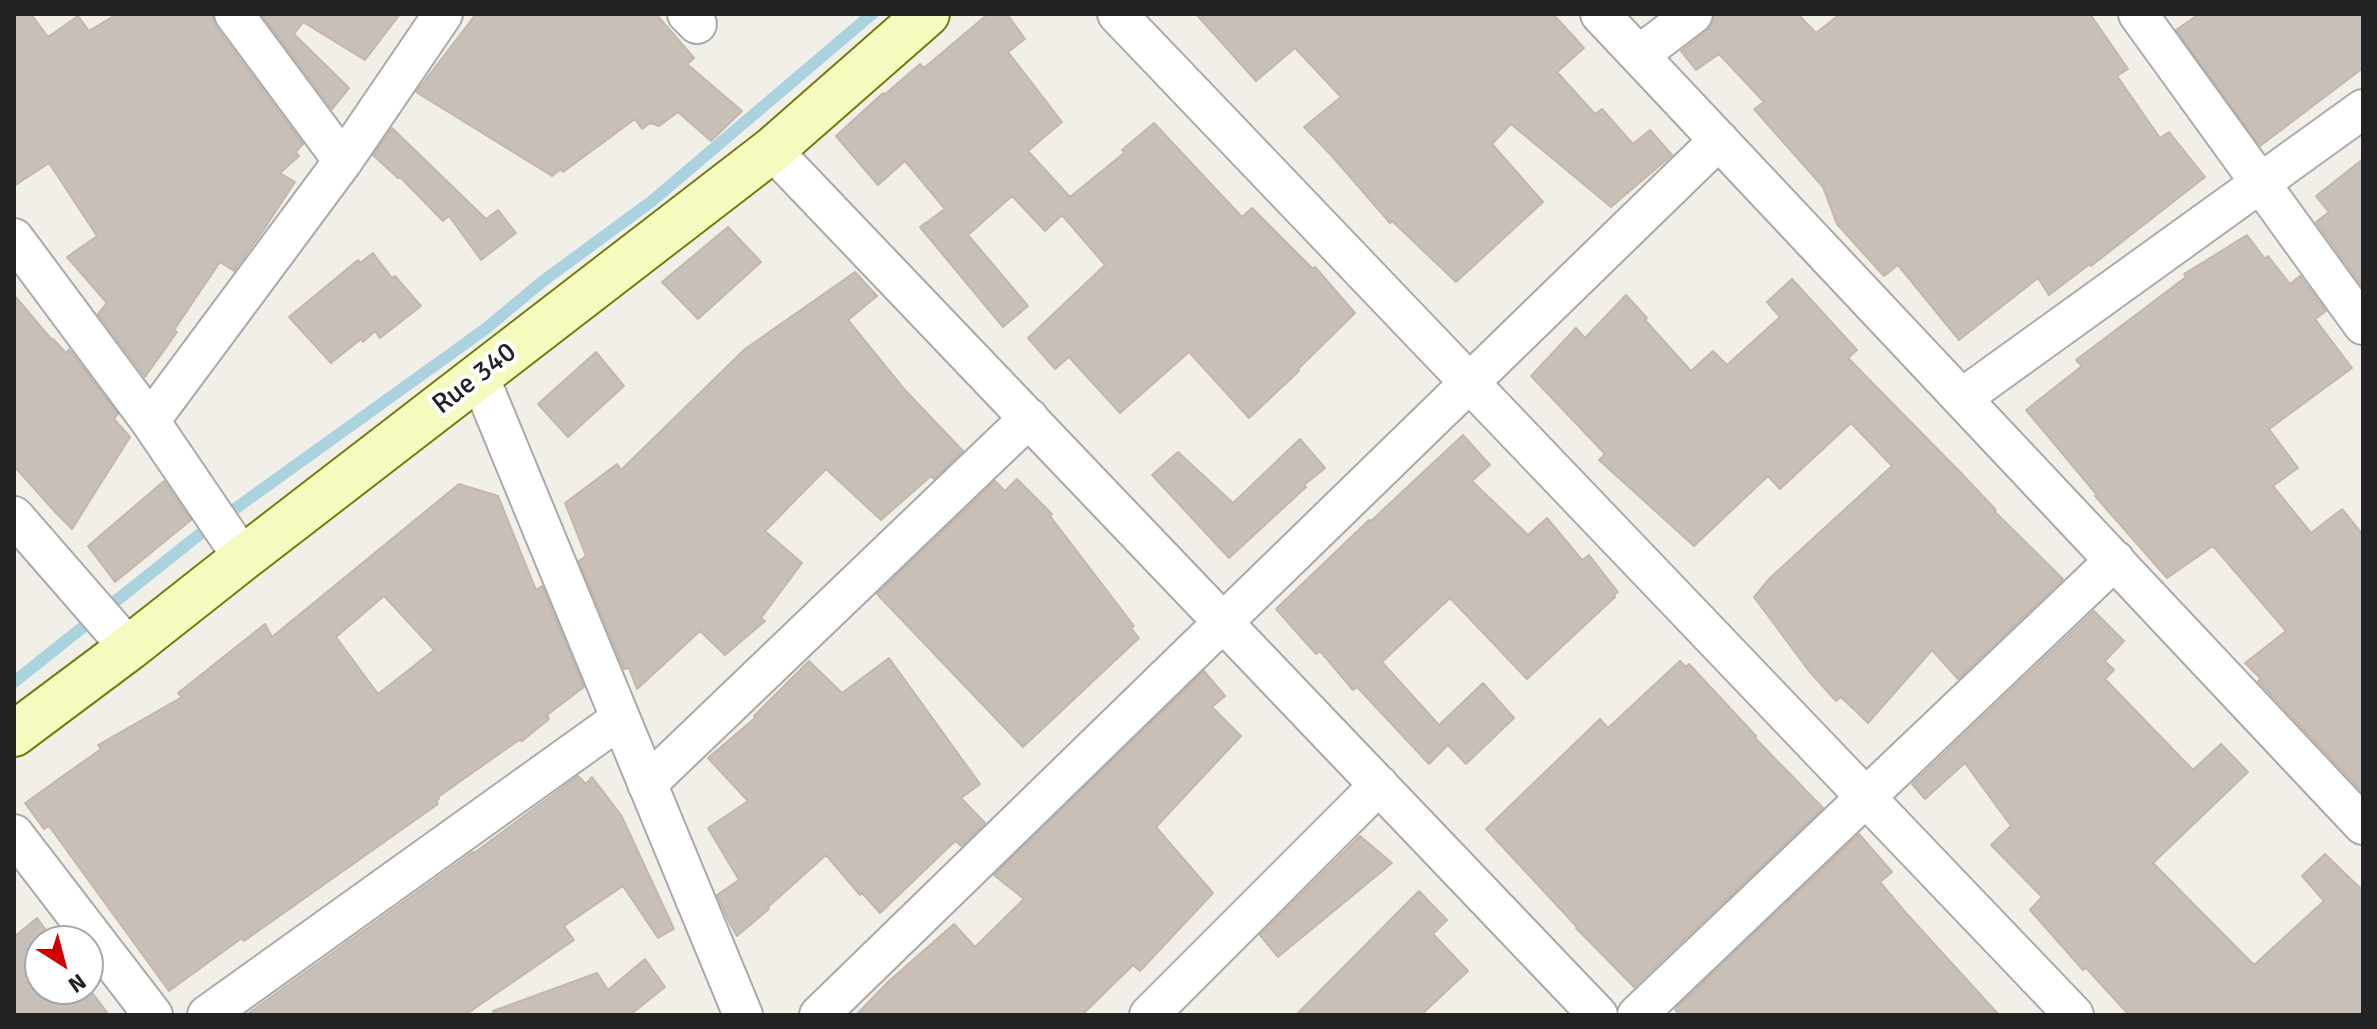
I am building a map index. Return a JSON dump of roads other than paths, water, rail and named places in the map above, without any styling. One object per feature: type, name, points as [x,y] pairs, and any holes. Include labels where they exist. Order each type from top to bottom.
[{"type":"street","points":[[234,14],[343,161]]},
{"type":"street","points":[[150,421],[343,161],[443,14]]},
{"type":"street","name":"Rue 340","points":[[14,734],[772,150],[927,14]]},
{"type":"street","points":[[1117,14],[2074,1015]]},
{"type":"street","points":[[1600,14],[2363,825]]},
{"type":"street","points":[[1639,55],[1693,14]]},
{"type":"street","points":[[2138,14],[2363,325]]},
{"type":"street","points":[[1962,398],[2363,109]]},
{"type":"street","points":[[819,1015],[1719,140]]},
{"type":"street","points":[[772,150],[1379,785],[1583,1010]]},
{"type":"street","points":[[14,238],[150,421],[243,558]]},
{"type":"street","points":[[479,376],[737,1011]]},
{"type":"street","points":[[647,784],[1029,418]]},
{"type":"street","points":[[14,516],[129,648]]},
{"type":"street","points":[[1637,1015],[2115,560]]},
{"type":"street","points":[[207,1015],[620,719]]},
{"type":"street","points":[[1149,1015],[1379,785]]},
{"type":"street","points":[[14,834],[153,1015]]},
{"type":"waterway","points":[[14,682],[200,534],[484,330],[543,281],[652,201],[872,14]]}]
